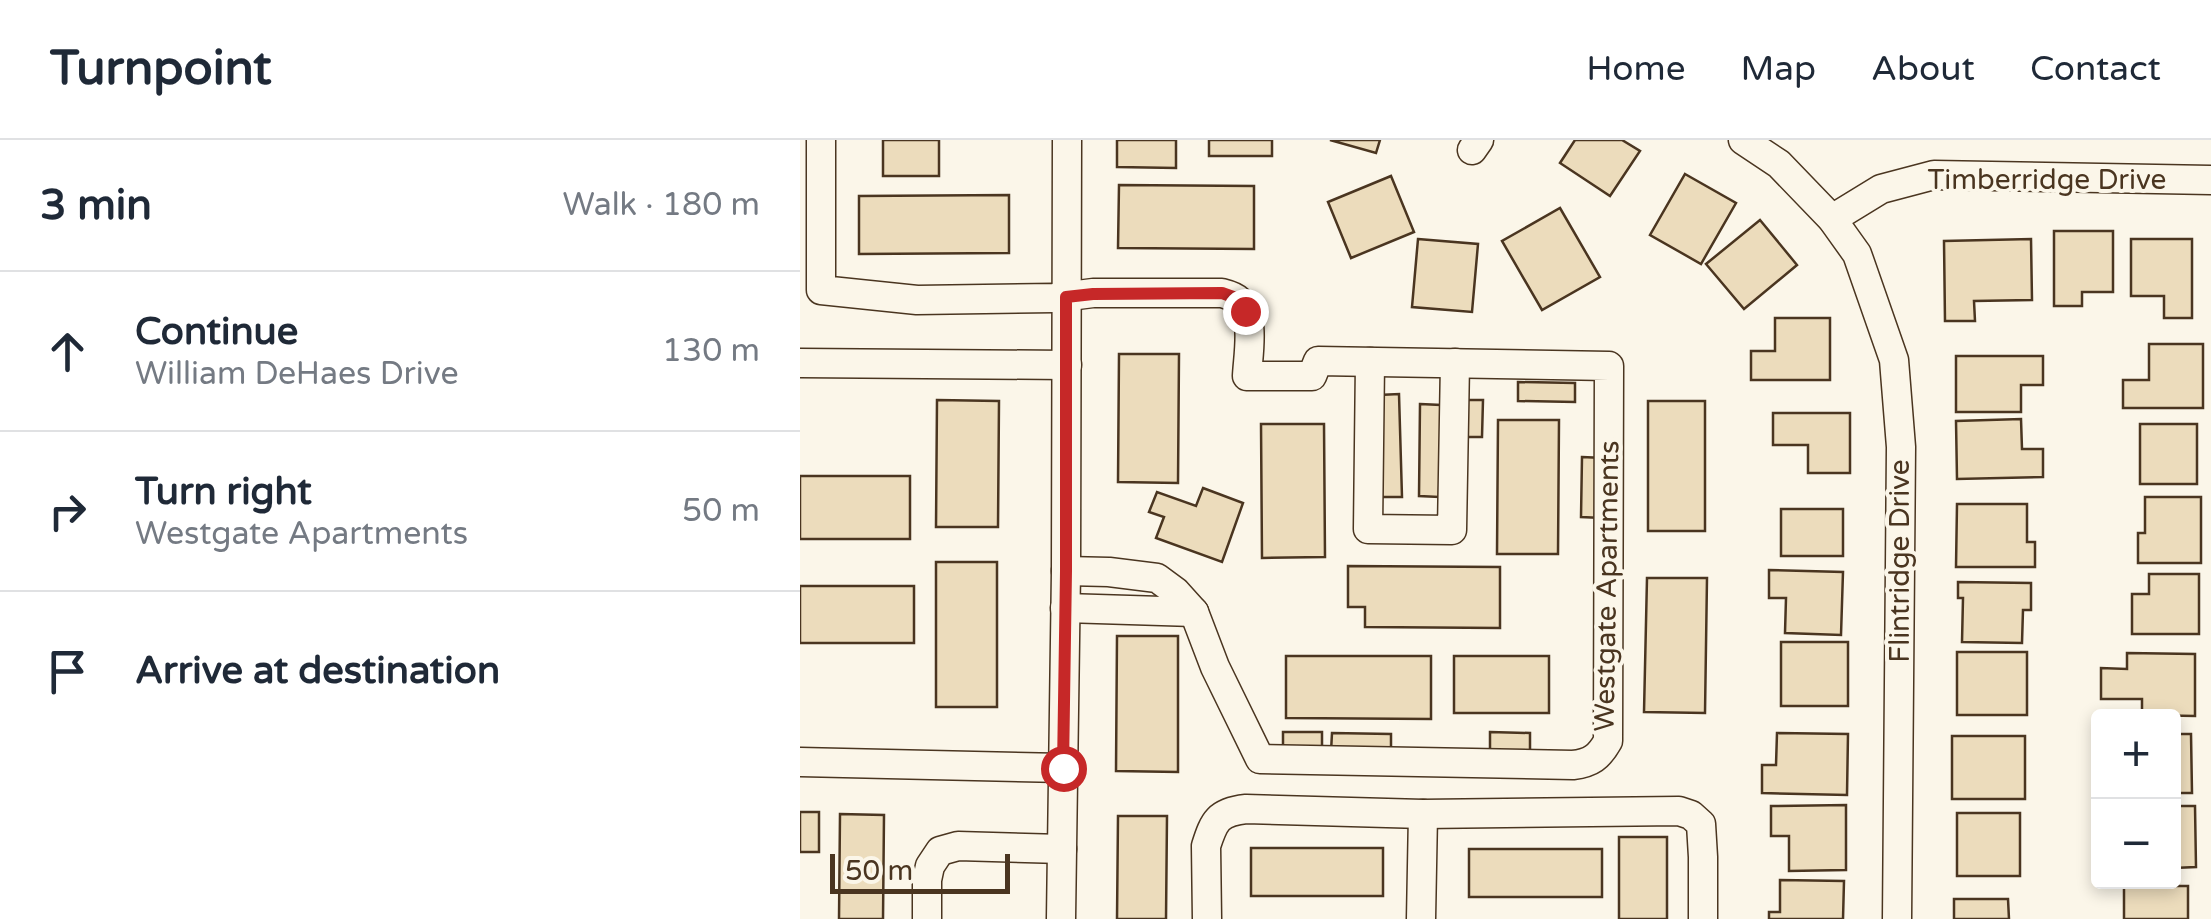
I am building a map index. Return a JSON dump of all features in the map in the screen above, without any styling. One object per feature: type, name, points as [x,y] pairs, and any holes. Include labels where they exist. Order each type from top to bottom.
[{"type":"street","name":"Westgate Apartments","points":[[821,140],[821,290],[917,300],[1222,293],[1236,298],[1245,311],[1249,329],[1248,376],[1312,376],[1318,361],[1609,366],[1608,741],[1601,754],[1586,763],[1260,759],[1214,667],[1194,612],[1176,592],[1157,578],[1066,571]]},
{"type":"street","points":[[1062,919],[1067,140]]},
{"type":"street","points":[[1744,140],[1780,164],[1832,218]]},
{"type":"street","name":"Timberridge Drive","points":[[1832,218],[1881,189],[1934,175],[2211,180]]},
{"type":"street","name":"Flintridge Drive","points":[[1832,218],[1857,254],[1894,360],[1901,446],[1898,919]]},
{"type":"street","points":[[1370,362],[1368,529],[1402,530],[1452,530],[1455,363]]},
{"type":"street","points":[[800,363],[1067,365]]},
{"type":"street","points":[[1065,608],[1194,612]]},
{"type":"street","points":[[800,762],[1063,768]]},
{"type":"street","points":[[1207,919],[1206,846],[1216,822],[1224,814],[1246,809],[1422,814],[1679,811],[1700,824],[1703,919]]},
{"type":"street","points":[[1421,919],[1422,814]]},
{"type":"street","points":[[926,919],[927,880],[940,851],[958,846],[1062,848]]},
{"type":"building","points":[[883,140],[939,140],[939,176],[883,176]]},
{"type":"building","points":[[1117,140],[1176,140],[1176,168],[1117,167]]},
{"type":"building","points":[[1209,140],[1272,140],[1272,156],[1209,156]]},
{"type":"building","points":[[1330,140],[1380,140],[1376,153]]},
{"type":"building","points":[[1575,140],[1622,140],[1640,151],[1610,196],[1560,163]]},
{"type":"building","points":[[1685,174],[1736,203],[1701,264],[1650,235]]},
{"type":"building","points":[[1391,176],[1414,232],[1351,258],[1328,202]]},
{"type":"building","points":[[1119,185],[1254,186],[1254,249],[1118,248]]},
{"type":"building","points":[[1009,195],[1009,253],[859,254],[859,196]]},
{"type":"building","points":[[1560,208],[1600,277],[1542,310],[1502,241]]},
{"type":"building","points":[[1760,220],[1797,265],[1744,309],[1706,264]]},
{"type":"building","points":[[2054,231],[2113,231],[2113,292],[2082,292],[2082,306],[2054,306]]},
{"type":"building","points":[[1418,239],[1478,244],[1472,312],[1412,307]]},
{"type":"building","points":[[2031,239],[2032,300],[1974,301],[1975,321],[1945,321],[1944,241]]},
{"type":"building","points":[[2131,239],[2192,239],[2192,318],[2164,318],[2164,296],[2131,296]]},
{"type":"building","points":[[1775,318],[1830,318],[1830,380],[1751,380],[1751,351],[1775,351]]},
{"type":"building","points":[[2149,344],[2203,344],[2203,408],[2123,408],[2123,380],[2149,380]]},
{"type":"building","points":[[1119,354],[1179,354],[1178,483],[1118,482]]},
{"type":"building","points":[[1956,356],[2043,356],[2043,385],[2021,385],[2021,412],[1956,412]]},
{"type":"building","points":[[1518,382],[1575,383],[1575,402],[1518,401]]},
{"type":"building","points":[[1399,394],[1402,497],[1381,497],[1379,395]]},
{"type":"building","points":[[937,400],[999,401],[998,527],[936,527]]},
{"type":"building","points":[[1463,400],[1483,400],[1482,437],[1462,437]]},
{"type":"building","points":[[1648,401],[1705,401],[1705,531],[1648,531]]},
{"type":"building","points":[[1420,404],[1441,405],[1439,497],[1419,496]]},
{"type":"building","points":[[1773,413],[1850,413],[1850,473],[1808,473],[1808,445],[1773,445]]},
{"type":"building","points":[[2021,419],[2022,449],[2043,449],[2043,477],[1957,479],[1956,421]]},
{"type":"building","points":[[1498,420],[1559,420],[1558,554],[1497,554]]},
{"type":"building","points":[[1261,424],[1324,424],[1325,557],[1262,558]]},
{"type":"building","points":[[2140,424],[2197,424],[2197,484],[2140,484]]},
{"type":"building","points":[[1582,457],[1603,458],[1602,518],[1581,517]]},
{"type":"building","points":[[800,476],[910,476],[910,539],[800,539]]},
{"type":"building","points":[[1203,488],[1243,503],[1222,562],[1156,538],[1164,517],[1149,512],[1157,492],[1196,506]]},
{"type":"building","points":[[2145,497],[2201,497],[2201,563],[2138,563],[2138,533],[2145,533]]},
{"type":"building","points":[[1957,504],[2027,504],[2027,542],[2035,542],[2035,567],[1956,567]]},
{"type":"building","points":[[1781,509],[1843,509],[1843,556],[1781,556]]},
{"type":"building","points":[[936,562],[997,562],[997,707],[936,707]]},
{"type":"building","points":[[1348,566],[1500,567],[1500,628],[1365,627],[1365,607],[1348,607]]},
{"type":"building","points":[[1769,570],[1843,572],[1841,635],[1785,633],[1786,598],[1769,598]]},
{"type":"building","points":[[2149,574],[2199,574],[2199,634],[2132,634],[2132,594],[2149,594]]},
{"type":"building","points":[[1647,578],[1707,578],[1705,713],[1644,712]]},
{"type":"building","points":[[1958,582],[2031,583],[2031,610],[2023,610],[2022,643],[1962,642],[1963,598],[1958,598]]},
{"type":"building","points":[[800,586],[914,586],[914,643],[800,643]]},
{"type":"building","points":[[1117,636],[1178,636],[1178,772],[1116,771]]},
{"type":"building","points":[[1781,642],[1848,642],[1848,706],[1781,706]]},
{"type":"building","points":[[1957,652],[2027,652],[2027,715],[1957,715]]},
{"type":"building","points":[[2127,653],[2195,654],[2195,716],[2181,716],[2181,709],[2142,709],[2142,699],[2101,699],[2101,668],[2127,669]]},
{"type":"building","points":[[1286,656],[1431,656],[1431,719],[1286,718]]},
{"type":"building","points":[[1454,656],[1549,656],[1549,713],[1454,713]]},
{"type":"building","points":[[1283,732],[1322,732],[1322,755],[1283,754]]},
{"type":"building","points":[[1490,732],[1530,733],[1530,753],[1490,752]]},
{"type":"building","points":[[1332,733],[1391,734],[1391,753],[1331,752]]},
{"type":"building","points":[[1777,733],[1848,734],[1847,795],[1762,793],[1762,765],[1776,765]]},
{"type":"building","points":[[2181,734],[2191,734],[2192,793],[2181,793]]},
{"type":"building","points":[[1952,736],[2025,736],[2025,799],[1952,799]]},
{"type":"building","points":[[1846,805],[1846,870],[1789,871],[1789,836],[1771,836],[1771,806]]},
{"type":"building","points":[[2181,806],[2195,806],[2196,867],[2181,868]]},
{"type":"building","points":[[800,812],[819,812],[819,852],[800,852]]},
{"type":"building","points":[[1957,813],[2020,813],[2020,876],[1957,876]]},
{"type":"building","points":[[840,814],[884,815],[883,919],[839,919]]},
{"type":"building","points":[[1118,816],[1167,816],[1166,919],[1117,919]]},
{"type":"building","points":[[1619,837],[1667,837],[1667,919],[1619,919]]},
{"type":"building","points":[[1251,848],[1383,848],[1383,896],[1251,896]]},
{"type":"building","points":[[1469,849],[1602,849],[1602,897],[1469,897]]},
{"type":"building","points":[[1780,880],[1844,881],[1843,919],[1769,919],[1769,912],[1780,912]]},
{"type":"building","points":[[2188,886],[2188,919],[2124,919],[2124,889]]},
{"type":"building","points":[[1954,899],[2008,899],[2009,919],[1954,919]]},
{"type":"route","points":[[1063,768],[1066,297],[1222,293],[1236,298],[1245,311]]}]
